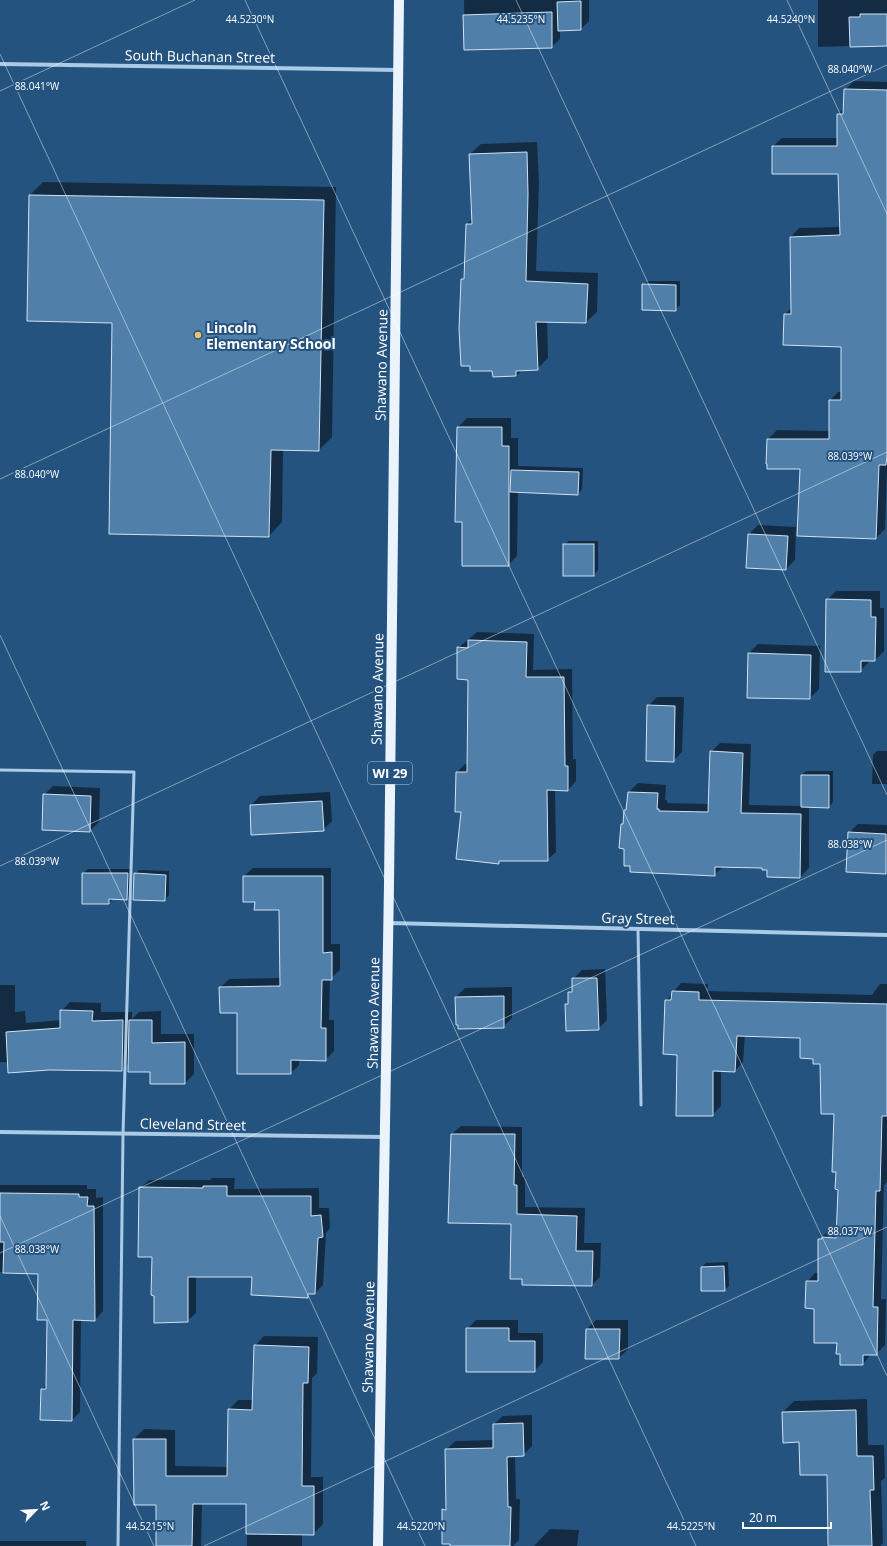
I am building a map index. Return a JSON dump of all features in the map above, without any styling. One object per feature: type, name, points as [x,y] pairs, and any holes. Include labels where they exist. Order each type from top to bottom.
[{"type":"main road","name":"Shawano Avenue","points":[[378,1546],[388,923],[399,0]]},
{"type":"street","name":"South Buchanan Street","points":[[0,64],[399,70]]},
{"type":"street","name":"Gray Street","points":[[388,923],[887,935]]},
{"type":"street","name":"Cleveland Street","points":[[0,1132],[385,1137]]},
{"type":"lane","points":[[0,770],[134,772],[123,1134],[118,1546]]},
{"type":"lane","points":[[638,929],[641,1105]]},
{"type":"building","points":[[581,1],[581,30],[558,31],[557,2]]},
{"type":"building","points":[[552,12],[552,48],[464,50],[463,15]]},
{"type":"building","points":[[860,14],[887,14],[887,46],[850,47],[849,17],[860,17]]},
{"type":"building","points":[[844,89],[887,90],[887,455],[886,465],[879,465],[876,539],[797,536],[800,469],[767,469],[766,464],[767,439],[829,439],[829,400],[841,400],[841,347],[783,345],[784,314],[791,314],[790,237],[840,235],[838,174],[772,174],[772,146],[837,146],[837,114],[843,114]]},
{"type":"building","points":[[527,152],[528,194],[526,281],[588,284],[586,323],[536,322],[538,370],[516,371],[516,376],[493,377],[492,371],[470,371],[470,366],[461,366],[459,329],[461,279],[464,279],[466,224],[472,224],[469,154]]},
{"type":"building","points":[[29,195],[324,200],[319,451],[271,450],[269,537],[109,534],[112,323],[27,321]]},
{"type":"building","points":[[642,284],[676,285],[676,311],[642,310]]},
{"type":"building","points":[[457,427],[502,427],[502,446],[509,446],[509,566],[462,566],[462,522],[455,522]]},
{"type":"building","points":[[511,470],[579,472],[578,495],[510,492]]},
{"type":"building","points":[[748,534],[788,536],[786,570],[746,568]]},
{"type":"building","points":[[563,544],[594,544],[594,576],[563,576]]},
{"type":"building","points":[[826,599],[871,600],[871,617],[876,617],[875,661],[861,661],[861,672],[825,672]]},
{"type":"building","points":[[468,640],[527,642],[526,677],[564,677],[565,766],[568,766],[568,791],[547,790],[548,861],[499,861],[499,864],[456,859],[461,812],[455,812],[456,772],[467,772],[468,680],[457,679],[457,647],[468,648]]},
{"type":"building","points":[[748,653],[811,655],[810,699],[747,698]]},
{"type":"building","points":[[647,705],[675,706],[674,762],[646,761]]},
{"type":"building","points":[[710,751],[743,753],[741,813],[801,814],[800,878],[767,877],[767,870],[762,870],[762,868],[715,867],[715,876],[630,872],[630,866],[624,866],[624,849],[619,848],[621,824],[623,824],[628,792],[658,793],[657,809],[659,809],[659,811],[708,812]]},
{"type":"building","points":[[801,775],[829,775],[829,808],[801,807]]},
{"type":"building","points":[[43,794],[91,796],[90,832],[42,830]]},
{"type":"building","points":[[322,801],[324,831],[251,835],[250,805]]},
{"type":"building","points":[[848,832],[886,834],[886,874],[846,872]]},
{"type":"building","points":[[82,873],[128,873],[127,900],[109,899],[109,904],[82,904]]},
{"type":"building","points":[[134,873],[166,875],[165,901],[133,900]]},
{"type":"building","points":[[243,876],[323,876],[323,953],[332,952],[332,980],[322,980],[321,1028],[326,1028],[326,1061],[291,1060],[291,1074],[237,1074],[237,1013],[220,1013],[219,987],[280,986],[279,910],[254,910],[255,902],[243,902]]},
{"type":"building","points":[[572,978],[597,978],[599,1030],[566,1031],[565,1004],[568,1004],[568,992],[572,992]]},
{"type":"building","points":[[672,991],[699,992],[699,1000],[887,1004],[887,1116],[882,1116],[880,1191],[876,1191],[873,1307],[878,1307],[877,1355],[863,1355],[863,1365],[840,1365],[840,1354],[836,1354],[837,1343],[814,1343],[814,1309],[805,1308],[806,1281],[818,1281],[818,1239],[822,1239],[822,1237],[836,1238],[838,1190],[835,1189],[836,1172],[832,1172],[834,1114],[821,1114],[820,1064],[813,1064],[813,1059],[800,1058],[800,1038],[737,1036],[735,1072],[713,1071],[713,1116],[676,1116],[677,1055],[663,1054],[665,1000],[671,1000]]},
{"type":"building","points":[[504,996],[504,1028],[458,1029],[458,1025],[456,1025],[455,997]]},
{"type":"building","points":[[60,1010],[93,1011],[92,1021],[123,1020],[122,1071],[49,1070],[8,1073],[6,1032],[60,1028]]},
{"type":"building","points":[[129,1020],[152,1020],[152,1043],[185,1042],[185,1084],[150,1084],[150,1072],[128,1072]]},
{"type":"building","points":[[451,1134],[515,1134],[514,1185],[517,1185],[517,1214],[577,1216],[576,1251],[593,1251],[592,1286],[522,1285],[522,1279],[510,1279],[511,1224],[448,1223]]},
{"type":"building","points":[[203,1186],[227,1186],[227,1196],[311,1196],[311,1216],[321,1215],[323,1237],[318,1238],[315,1294],[308,1294],[308,1298],[251,1295],[252,1277],[188,1277],[188,1322],[154,1323],[154,1296],[151,1295],[152,1257],[138,1257],[139,1187],[203,1188]]},
{"type":"building","points":[[0,1193],[79,1194],[79,1197],[88,1197],[87,1206],[94,1206],[95,1321],[73,1320],[72,1421],[40,1420],[41,1389],[46,1389],[47,1320],[37,1320],[38,1274],[3,1273],[4,1242],[0,1242]]},
{"type":"building","points":[[724,1266],[725,1291],[701,1291],[701,1267]]},
{"type":"building","points":[[466,1328],[509,1328],[509,1341],[535,1341],[535,1372],[466,1372]]},
{"type":"building","points":[[586,1329],[620,1329],[619,1359],[585,1359]]},
{"type":"building","points":[[254,1345],[309,1347],[308,1383],[303,1383],[302,1486],[314,1486],[314,1535],[246,1534],[246,1504],[193,1504],[192,1546],[156,1546],[156,1505],[134,1505],[133,1439],[166,1439],[166,1476],[227,1476],[228,1409],[252,1410]]},
{"type":"building","points":[[856,1410],[857,1456],[873,1456],[874,1490],[870,1490],[872,1546],[828,1546],[827,1475],[800,1475],[799,1442],[783,1443],[782,1412]]},
{"type":"building","points":[[523,1423],[524,1456],[507,1457],[508,1507],[511,1507],[510,1546],[450,1546],[450,1544],[442,1544],[442,1509],[446,1510],[445,1449],[493,1448],[493,1424]]},
{"type":"place","name":"Lincoln Elementary School","points":[[198,335]]}]
